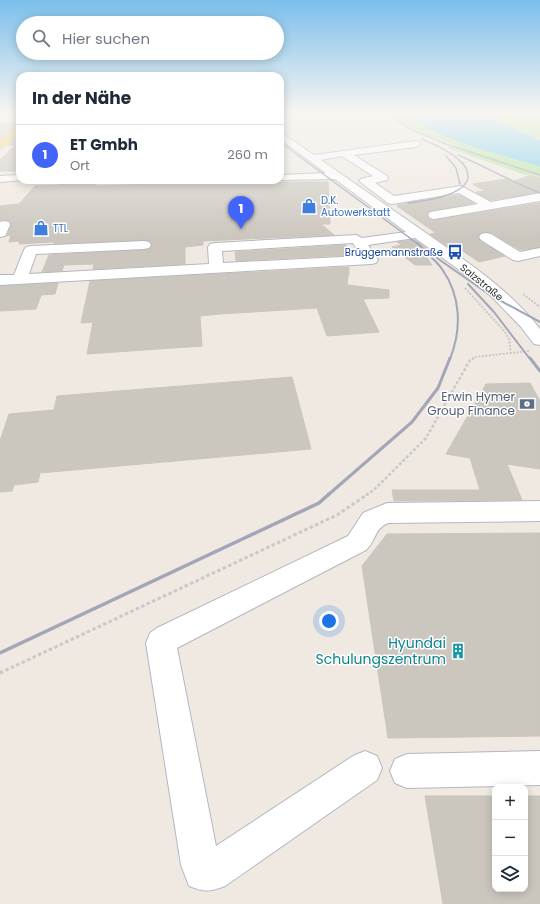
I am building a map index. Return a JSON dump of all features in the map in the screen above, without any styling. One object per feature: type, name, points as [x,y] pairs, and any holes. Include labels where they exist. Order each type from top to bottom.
[{"type":"street","name":"Salzstraße","points":[[305,153],[491,288],[514,308],[536,345]]},
{"type":"street","points":[[312,158],[343,153]]},
{"type":"street","points":[[344,153],[383,178],[365,181],[392,200],[462,190],[490,206]]},
{"type":"street","points":[[284,178],[338,176]]},
{"type":"street","points":[[0,177],[16,177]]},
{"type":"street","points":[[434,215],[540,197]]},
{"type":"street","points":[[0,226],[4,225],[0,233]]},
{"type":"street","points":[[359,242],[418,234]]},
{"type":"street","points":[[486,236],[518,257],[540,252]]},
{"type":"street","points":[[0,280],[371,260],[356,239],[215,248],[216,268]]},
{"type":"street","points":[[20,278],[31,250],[144,245]]},
{"type":"street","points":[[365,768],[211,872],[203,872],[200,865],[161,646],[163,640],[357,544],[364,536],[368,523],[387,513],[410,511],[540,511]]},
{"type":"street","points":[[407,771],[540,768]]},
{"type":"path","points":[[0,672],[337,515],[374,490],[426,438],[470,360],[476,357],[536,345]]},
{"type":"green space","points":[[463,153],[494,153],[540,167],[540,177],[531,174],[526,175]]},
{"type":"water","points":[[494,153],[540,153],[540,167]]},
{"type":"building","points":[[7,153],[16,153],[16,171],[0,171],[0,160]]},
{"type":"building","points":[[531,175],[540,178],[540,192],[491,200],[476,192],[485,191],[473,184],[506,179],[512,182]]},
{"type":"building","points":[[284,182],[328,182],[330,224],[321,224],[334,235],[203,241],[203,245],[185,247],[185,264],[93,269],[94,264],[64,265],[62,271],[42,272],[49,255],[144,250],[149,249],[152,246],[150,241],[144,240],[54,244],[54,242],[19,244],[20,241],[9,242],[11,235],[7,236],[11,225],[9,221],[0,220],[0,206],[19,204],[35,186],[284,184]]},
{"type":"building","points":[[460,195],[474,203],[430,211],[427,214],[429,219],[434,220],[540,203],[540,247],[520,250],[492,233],[481,233],[478,236],[480,241],[505,256],[479,262],[457,247],[450,248],[430,234],[436,233],[397,206]]},
{"type":"building","points":[[415,240],[431,252],[424,253],[432,265],[415,265],[392,247],[402,245],[397,242]]},
{"type":"building","points":[[346,245],[348,255],[236,261],[235,252]]},
{"type":"building","points":[[349,267],[347,285],[389,290],[389,298],[363,299],[379,332],[327,336],[317,308],[220,314],[200,316],[202,346],[87,354],[93,322],[81,323],[90,281]]},
{"type":"building","points":[[58,283],[55,294],[41,295],[36,309],[0,311],[0,286]]},
{"type":"building","points":[[292,377],[311,449],[40,473],[38,482],[14,485],[12,491],[0,492],[0,441],[9,414],[54,410],[57,396]]},
{"type":"building","points":[[530,383],[540,401],[540,469],[507,464],[522,500],[394,501],[392,490],[480,490],[470,458],[446,454],[486,384]]},
{"type":"building","name":"Hyundai Schulungszentrum","points":[[540,533],[540,736],[388,738],[362,566],[387,534]]},
{"type":"building","points":[[425,796],[492,796],[492,892],[528,892],[528,796],[540,796],[540,904],[443,904]]},
{"type":"railway","points":[[295,153],[421,246]]},
{"type":"railway","points":[[408,203],[433,199],[460,189],[468,177],[467,170],[462,162],[451,153]]},
{"type":"railway","points":[[474,153],[540,175]]},
{"type":"railway","points":[[458,155],[540,193]]},
{"type":"railway","points":[[446,156],[456,168],[460,184]]},
{"type":"railway","points":[[418,243],[421,246]]},
{"type":"railway","points":[[421,246],[428,254]]},
{"type":"railway","points":[[428,254],[437,263],[448,279],[456,301],[458,324],[454,348],[450,359]]},
{"type":"railway","points":[[437,258],[490,295],[540,322]]},
{"type":"railway","points":[[468,284],[494,312],[530,359]]},
{"type":"railway","points":[[328,495],[412,422],[438,388],[450,358]]},
{"type":"railway","points":[[530,358],[540,371]]},
{"type":"railway","points":[[0,653],[319,503],[329,494]]},
{"type":"place","name":"D.K. Autowerkstatt","points":[[309,206]]},
{"type":"place","name":"TTL","points":[[41,228]]},
{"type":"place","name":"ET Gmbh","points":[[241,229]]},
{"type":"place","name":"Brüggemannstraße","points":[[455,252]]},
{"type":"place","name":"Erwin Hymer Group Finance","points":[[527,404]]},
{"type":"place","name":"Hyundai Schulungszentrum","points":[[458,651]]}]
